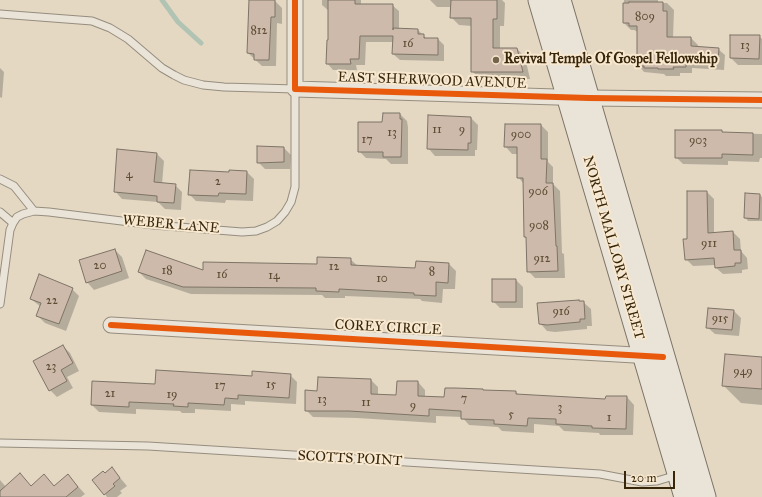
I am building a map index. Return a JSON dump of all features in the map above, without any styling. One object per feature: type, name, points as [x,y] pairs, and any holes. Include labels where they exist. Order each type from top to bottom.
[{"type":"main road","name":"NORTH MALLORY STREET","points":[[539,0],[568,97],[654,356],[688,472],[705,497]]},
{"type":"main road","name":"NORTH MALLORY STREET","points":[[560,0],[589,98],[654,356]]},
{"type":"main road","name":"NORTH MALLORY STREET","points":[[685,497],[688,472]]},
{"type":"street","points":[[295,0],[295,89]]},
{"type":"street","name":"EAST SHERWOOD AVENUE","points":[[295,89],[589,98],[762,100]]},
{"type":"street","name":"COREY CIRCLE","points":[[111,325],[654,356]]},
{"type":"lane","name":"EAST SHERWOOD AVENUE","points":[[0,14],[92,21],[110,28],[128,39],[162,68],[174,75],[184,80],[203,85],[224,88],[295,89]]},
{"type":"lane","name":"WEBER LANE","points":[[13,223],[17,217],[34,211],[154,225],[242,232],[256,231],[267,227],[277,221],[291,202],[294,187],[295,89]]},
{"type":"lane","points":[[0,179],[14,186],[34,211]]},
{"type":"lane","points":[[0,212],[13,223],[10,230],[0,304]]},
{"type":"lane","name":"SCOTTS POINT","points":[[0,443],[148,446],[600,474],[642,482],[657,481],[688,472]]},
{"type":"building","points":[[249,0],[275,0],[275,17],[271,17],[269,60],[254,60],[254,54],[247,53]]},
{"type":"building","points":[[328,0],[355,0],[355,4],[393,4],[393,28],[418,29],[418,34],[424,34],[424,38],[438,38],[438,55],[392,54],[393,36],[360,36],[359,59],[350,59],[351,64],[326,64],[328,40]]},
{"type":"building","points":[[451,0],[497,0],[497,19],[493,19],[493,48],[517,48],[523,72],[471,72],[471,18],[450,18]]},
{"type":"building","points":[[663,2],[663,11],[667,11],[667,37],[691,37],[691,46],[719,48],[718,63],[686,62],[686,67],[673,67],[674,69],[644,68],[644,66],[637,66],[637,26],[629,26],[629,23],[623,23],[623,3]]},
{"type":"building","points":[[730,35],[760,35],[759,59],[730,58]]},
{"type":"building","points":[[383,113],[400,113],[400,119],[402,119],[401,157],[383,157],[383,152],[358,152],[358,122],[382,122]]},
{"type":"building","points":[[428,115],[471,117],[471,143],[468,143],[468,150],[427,149]]},
{"type":"building","points":[[505,124],[541,124],[541,159],[547,159],[546,183],[553,183],[558,271],[527,272],[526,237],[524,237],[523,178],[517,178],[517,147],[504,147]]},
{"type":"building","points":[[675,130],[722,130],[722,132],[753,133],[753,155],[722,154],[722,158],[675,158]]},
{"type":"building","points":[[257,146],[284,147],[284,162],[257,163]]},
{"type":"building","points":[[117,149],[157,153],[154,182],[176,184],[174,203],[157,202],[157,196],[114,192]]},
{"type":"building","points":[[190,170],[229,172],[229,170],[247,171],[246,194],[219,193],[218,196],[188,195]]},
{"type":"building","points":[[687,191],[707,191],[708,233],[733,231],[734,250],[741,250],[741,263],[735,263],[735,266],[715,268],[714,258],[685,260],[683,239],[687,239]]},
{"type":"building","points":[[745,193],[760,194],[759,219],[744,218]]},
{"type":"building","points":[[115,249],[122,271],[86,283],[79,260]]},
{"type":"building","points":[[146,250],[203,270],[203,262],[317,264],[317,257],[351,258],[351,265],[415,268],[416,261],[449,263],[448,283],[436,282],[436,296],[414,295],[414,293],[339,289],[339,292],[316,291],[316,288],[183,287],[138,272]]},
{"type":"building","points":[[39,274],[73,288],[59,324],[36,316],[41,303],[30,299]]},
{"type":"building","points":[[492,279],[516,279],[516,302],[492,302]]},
{"type":"building","points":[[579,300],[584,301],[585,319],[580,319],[580,322],[547,325],[539,324],[537,303]]},
{"type":"building","points":[[708,308],[734,310],[732,330],[706,328]]},
{"type":"building","points":[[63,345],[73,363],[61,370],[67,381],[49,391],[33,361]]},
{"type":"building","points":[[725,354],[762,357],[762,389],[722,386]]},
{"type":"building","points":[[156,370],[252,376],[252,371],[291,374],[289,398],[238,395],[238,399],[225,398],[224,405],[188,403],[188,407],[173,406],[174,404],[129,402],[129,407],[91,405],[92,381],[155,384]]},
{"type":"building","points":[[318,377],[371,379],[371,394],[396,395],[397,381],[418,381],[418,396],[444,397],[445,388],[455,388],[516,391],[516,394],[605,399],[606,396],[627,396],[626,429],[592,428],[592,426],[556,424],[556,419],[528,418],[527,426],[494,424],[494,420],[461,419],[461,411],[429,409],[429,416],[349,411],[305,411],[305,390],[317,391]]},
{"type":"building","points":[[112,467],[120,478],[113,484],[115,486],[104,495],[92,480],[103,471],[105,473]]},
{"type":"building","points":[[20,473],[31,486],[44,474],[54,486],[68,474],[78,487],[66,497],[0,497],[0,491]]},
{"type":"waterway","points":[[162,0],[178,22],[201,43]]},
{"type":"cycle path","points":[[295,0],[295,89],[589,98],[762,100]]},
{"type":"cycle path","points":[[111,325],[663,357]]},
{"type":"place","name":"Revival Temple Of Gospel Fellowship","points":[[496,60]]}]
